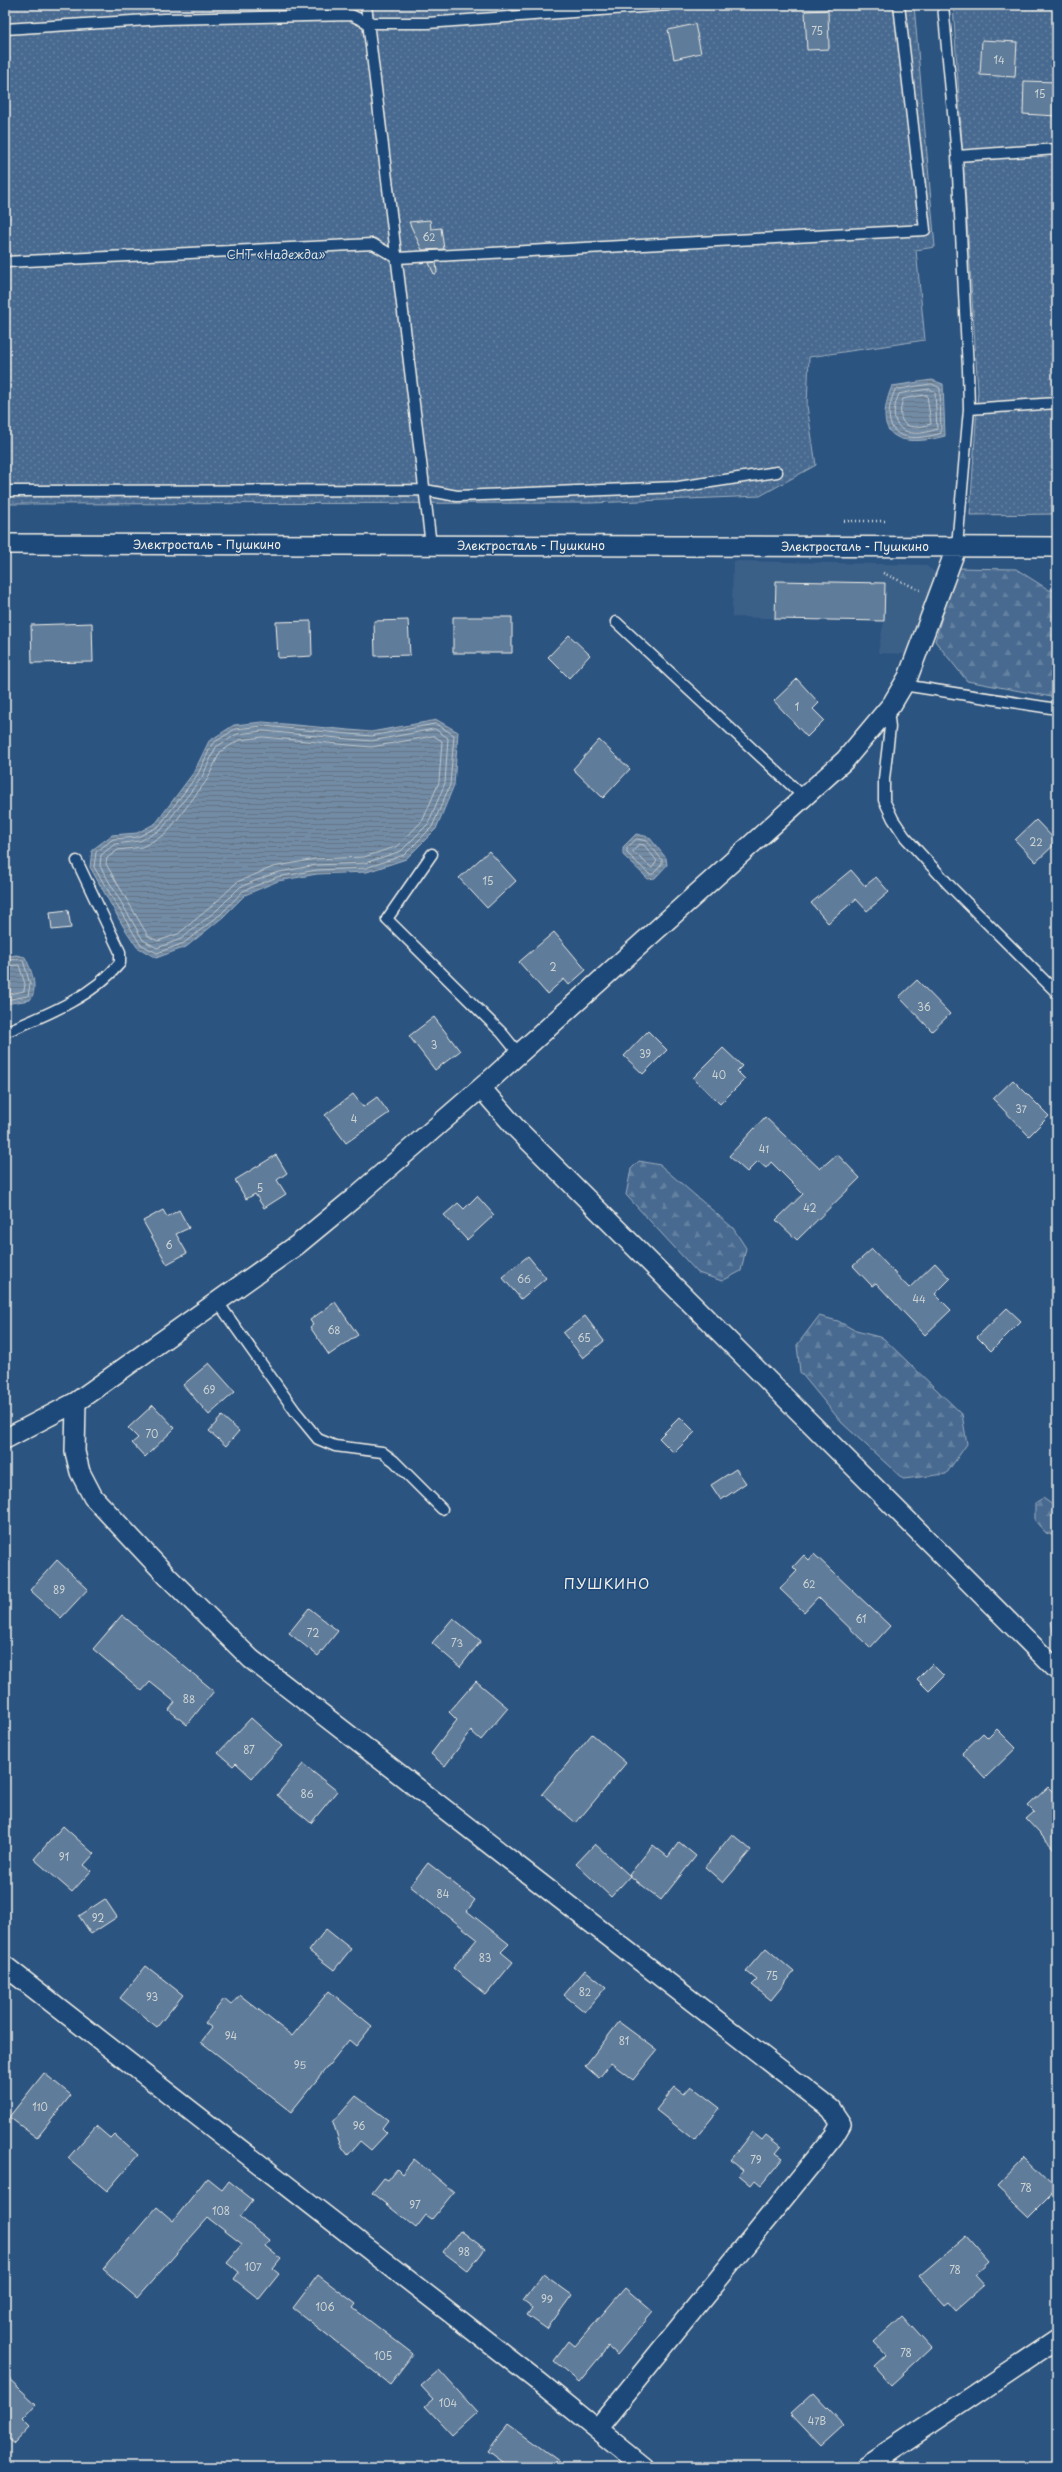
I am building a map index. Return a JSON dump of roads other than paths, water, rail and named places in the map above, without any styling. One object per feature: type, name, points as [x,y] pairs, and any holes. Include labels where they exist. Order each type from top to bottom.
[{"type":"street","name":"Электросталь - Пушкино","points":[[5,544],[1057,547]]},
{"type":"street","points":[[5,1439],[76,1402],[297,1245],[354,1198],[481,1088],[845,760],[888,710],[903,685],[921,647],[957,546]]},
{"type":"street","points":[[481,1088],[515,1127],[1057,1670]]},
{"type":"street","points":[[76,1402],[75,1452],[80,1472],[93,1497],[168,1577],[251,1659],[832,2109],[841,2124],[834,2136],[597,2429]]},
{"type":"street","points":[[5,1966],[228,2137],[644,2467]]},
{"type":"street","points":[[866,2467],[1057,2339]]},
{"type":"lane","points":[[366,5],[431,545]]},
{"type":"lane","points":[[5,29],[164,19],[351,15],[368,23],[427,23],[668,5]]},
{"type":"lane","points":[[5,262],[373,244],[397,258],[925,230],[899,5]]},
{"type":"lane","points":[[943,5],[957,156],[969,409],[957,546]]},
{"type":"lane","points":[[957,156],[1057,149]]},
{"type":"lane","points":[[969,409],[1057,404]]},
{"type":"lane","points":[[5,491],[425,490],[457,496],[678,487],[777,472]]},
{"type":"lane","points":[[616,622],[804,797]]},
{"type":"lane","points":[[903,685],[1057,709]]},
{"type":"lane","points":[[888,710],[890,727],[884,779],[884,800],[893,819],[905,837],[949,885],[1057,993]]},
{"type":"lane","points":[[432,854],[387,919],[502,1033],[519,1054]]},
{"type":"lane","points":[[5,1032],[54,1011],[107,978],[120,963],[120,952],[77,860]]},
{"type":"lane","points":[[217,1301],[294,1411],[318,1439],[336,1446],[382,1452],[394,1461],[442,1509]]},
{"type":"water","points":[[932,380],[943,384],[945,436],[915,441],[903,439],[894,435],[888,428],[885,417],[886,404],[892,386]]},
{"type":"water","points":[[437,720],[458,732],[454,785],[436,829],[406,859],[367,872],[317,874],[278,881],[245,895],[223,917],[186,947],[156,958],[137,947],[123,926],[90,867],[92,850],[112,835],[137,833],[156,823],[194,772],[209,741],[234,725],[263,722],[371,732]]},
{"type":"water","points":[[636,834],[649,837],[666,858],[667,865],[655,878],[648,879],[623,855],[623,847]]},
{"type":"water","points":[[16,955],[25,957],[30,967],[34,984],[33,995],[30,1000],[5,1004],[5,957]]},
{"type":"district","name":"ПУШКИНО","points":[[607,1583]]},
{"type":"park label","name":"СНТ «Надежда»","points":[[276,254]]}]
